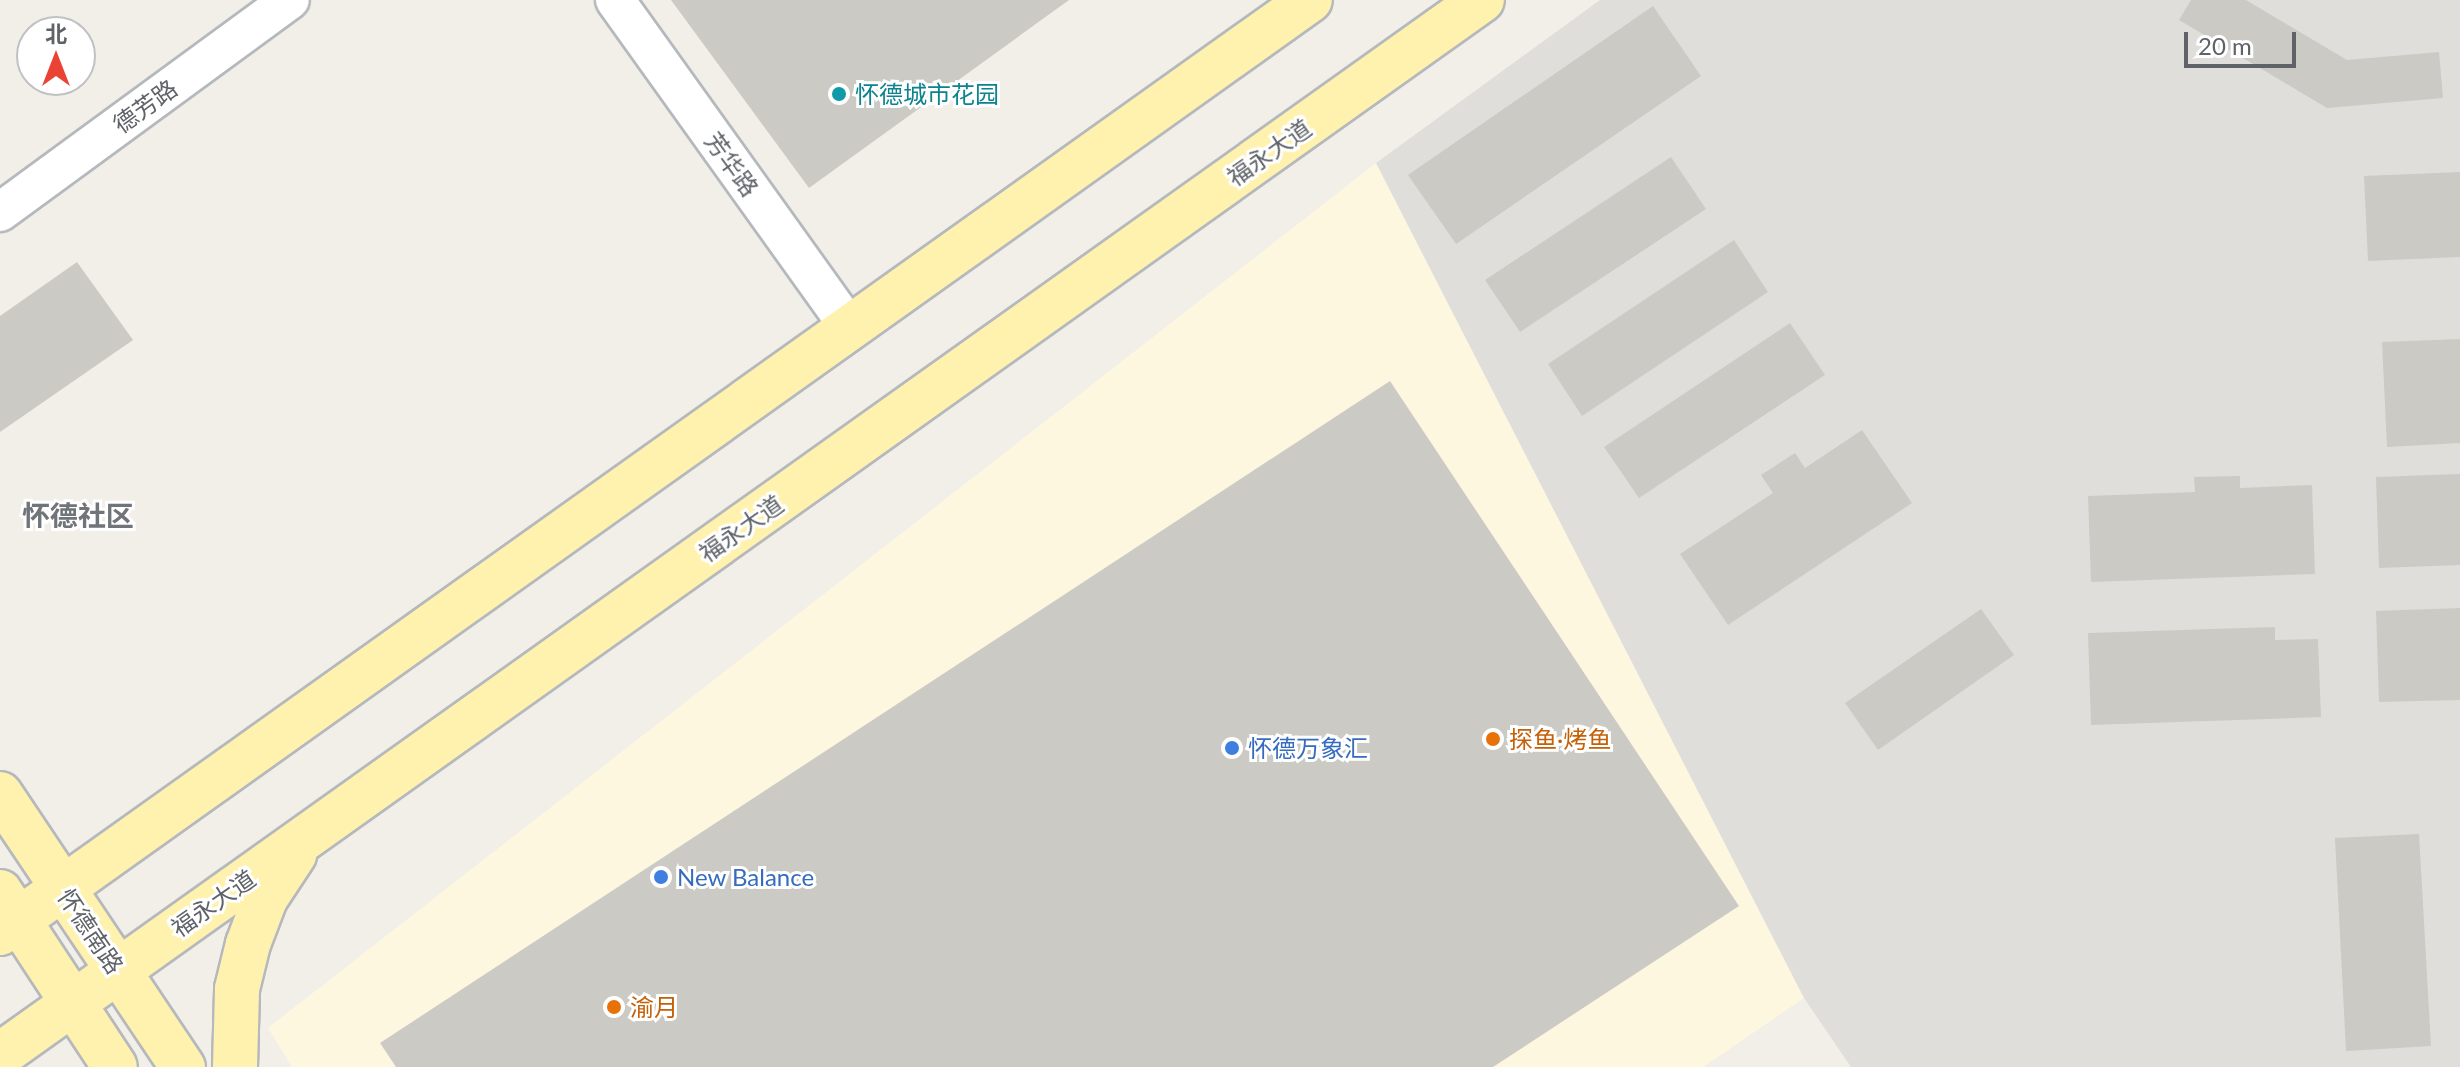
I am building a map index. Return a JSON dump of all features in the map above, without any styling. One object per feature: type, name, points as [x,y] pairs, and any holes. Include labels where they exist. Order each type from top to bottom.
[{"type":"main road","points":[[115,1067],[73,1003],[6,915],[63,889],[1310,0]]},
{"type":"main road","name":"福永大道","points":[[0,1055],[1482,0]]},
{"type":"main road","name":"怀德南路","points":[[0,794],[183,1067]]},
{"type":"main road","points":[[235,1067],[237,989],[248,944],[265,899],[287,863],[321,827]]},
{"type":"street","name":"德芳路","points":[[0,212],[290,0]]},
{"type":"street","name":"芳华路","points":[[615,0],[850,328]]},
{"type":"shaded area","points":[[1600,0],[2460,0],[2460,1067],[1851,1067],[1804,998],[1376,163]]},
{"type":"shaded area","name":"怀德万象汇","points":[[1376,163],[1804,998],[1703,1067],[292,1067],[268,1028]]},
{"type":"building","name":"怀德城市花园","points":[[671,0],[1069,0],[809,188]]},
{"type":"building","points":[[2191,0],[2246,0],[2347,60],[2439,52],[2443,98],[2327,108],[2179,20]]},
{"type":"building","points":[[1653,6],[1701,76],[1456,244],[1408,175]]},
{"type":"building","points":[[1671,157],[1706,209],[1520,332],[1485,280]]},
{"type":"building","points":[[2460,172],[2460,257],[2368,261],[2364,176]]},
{"type":"building","points":[[1734,240],[1768,292],[1582,416],[1548,364]]},
{"type":"building","points":[[77,262],[133,340],[0,432],[0,316]]},
{"type":"building","points":[[1790,323],[1825,375],[1639,498],[1604,447]]},
{"type":"building","points":[[2460,339],[2460,443],[2387,447],[2382,342]]},
{"type":"building","name":"怀德万象汇","points":[[1390,381],[1739,906],[1493,1067],[396,1067],[380,1043]]},
{"type":"building","points":[[1862,430],[1912,503],[1728,625],[1680,554],[1773,493],[1761,475],[1795,453],[1805,468]]},
{"type":"building","points":[[2460,474],[2460,565],[2379,568],[2376,477]]},
{"type":"building","points":[[2240,476],[2240,488],[2312,485],[2315,574],[2091,582],[2088,496],[2195,492],[2194,477]]},
{"type":"building","points":[[2460,608],[2460,700],[2379,702],[2376,611]]},
{"type":"building","points":[[1981,609],[2014,655],[1878,750],[1845,703]]},
{"type":"building","points":[[2275,627],[2275,640],[2318,639],[2321,717],[2091,725],[2088,633]]},
{"type":"building","points":[[2419,834],[2431,1046],[2346,1051],[2335,838]]},
{"type":"place","name":"怀德城市花园","points":[[839,94]]},
{"type":"place","name":"探鱼·烤鱼","points":[[1493,739]]},
{"type":"place","name":"怀德万象汇","points":[[1232,748]]},
{"type":"place","name":"New Balance","points":[[661,877]]},
{"type":"place","name":"渝月","points":[[614,1007]]},
{"type":"district","name":"怀德社区","points":[[78,515]]}]
